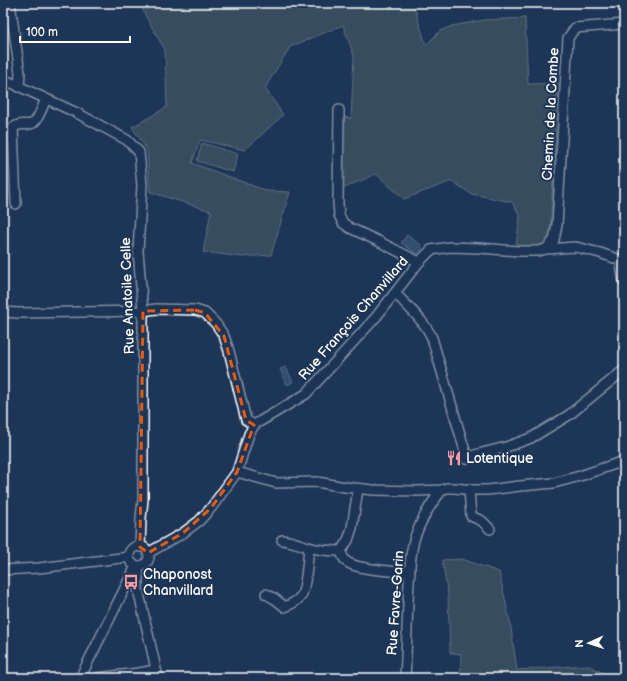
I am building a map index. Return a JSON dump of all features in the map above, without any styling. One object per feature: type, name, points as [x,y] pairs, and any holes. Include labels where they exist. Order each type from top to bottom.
[{"type":"street","points":[[10,3],[20,73],[19,87]]},
{"type":"street","name":"Chemin de la Combe","points":[[554,240],[557,225],[568,38],[575,28],[624,24]]},
{"type":"street","name":"Rue Anatoile Celle","points":[[3,79],[77,113],[127,140],[139,152],[142,185],[138,251],[143,311],[143,500],[140,547]]},
{"type":"street","points":[[16,204],[13,128],[17,125],[32,124],[36,121],[46,99]]},
{"type":"street","points":[[339,110],[338,203],[339,215],[343,223],[350,228],[419,262]]},
{"type":"street","points":[[546,249],[554,240],[576,247]]},
{"type":"street","name":"Rue François Chanvillard","points":[[254,425],[306,394],[376,317],[419,262],[431,250],[450,247],[538,251],[576,247],[622,259]]},
{"type":"street","points":[[622,259],[624,282]]},
{"type":"street","points":[[394,294],[399,297],[429,330],[465,451],[466,459],[532,438],[569,415],[624,370]]},
{"type":"street","points":[[3,312],[143,311],[156,309],[195,310],[205,313],[216,324],[224,336],[229,350],[246,420],[254,425],[249,434],[237,472],[211,508],[199,521],[183,533],[148,553]]},
{"type":"street","points":[[237,472],[276,484],[318,482],[358,489],[387,491],[442,490],[447,488],[488,490],[554,484],[624,461]]},
{"type":"street","points":[[341,551],[348,540],[352,528],[358,489]]},
{"type":"street","points":[[469,489],[471,516],[482,521],[490,529]]},
{"type":"street","name":"Rue Favre-Garin","points":[[405,678],[411,553],[415,535],[422,519],[442,490]]},
{"type":"street","points":[[282,540],[309,547],[341,551]]},
{"type":"street","points":[[136,547],[146,550],[148,553],[147,561],[144,564],[138,566],[130,561],[130,553],[132,549],[136,547]]},
{"type":"street","points":[[266,594],[285,607],[297,601],[302,595],[304,587],[309,547]]},
{"type":"street","points":[[341,551],[345,561],[352,566],[410,573]]},
{"type":"street","points":[[3,570],[40,568],[129,557]]},
{"type":"street","points":[[96,678],[139,673],[157,674],[138,589],[138,566]]},
{"type":"street","points":[[80,678],[138,566]]},
{"type":"highlighted area","points":[[195,310],[205,313],[224,336],[246,420],[254,425],[237,472],[211,508],[183,533],[148,553],[140,547],[143,311]]},
{"type":"green space","points":[[140,3],[413,3],[426,45],[440,31],[452,26],[484,20],[525,18],[528,84],[558,83],[550,236],[542,246],[516,246],[520,216],[512,202],[471,194],[452,181],[404,199],[376,174],[342,189],[342,117],[351,118],[354,56],[343,25],[290,47],[265,88],[283,115],[245,150],[200,140],[192,163],[267,191],[290,192],[271,255],[242,257],[203,252],[211,211],[150,192],[147,150],[132,127],[167,107],[165,50],[145,15]]},
{"type":"green space","points":[[202,143],[238,154],[233,172],[197,161]]},
{"type":"green space","points":[[462,559],[499,572],[510,621],[517,670],[587,665],[614,678],[460,678],[461,654],[450,653],[448,595],[442,560]]},
{"type":"water","points":[[407,235],[421,245],[422,249],[417,254],[401,243]]},
{"type":"water","points":[[286,367],[293,382],[287,385],[280,369]]},
{"type":"place","name":"Lotentique","points":[[454,458]]},
{"type":"place","name":"Chaponost Chanvillard","points":[[131,582]]}]
